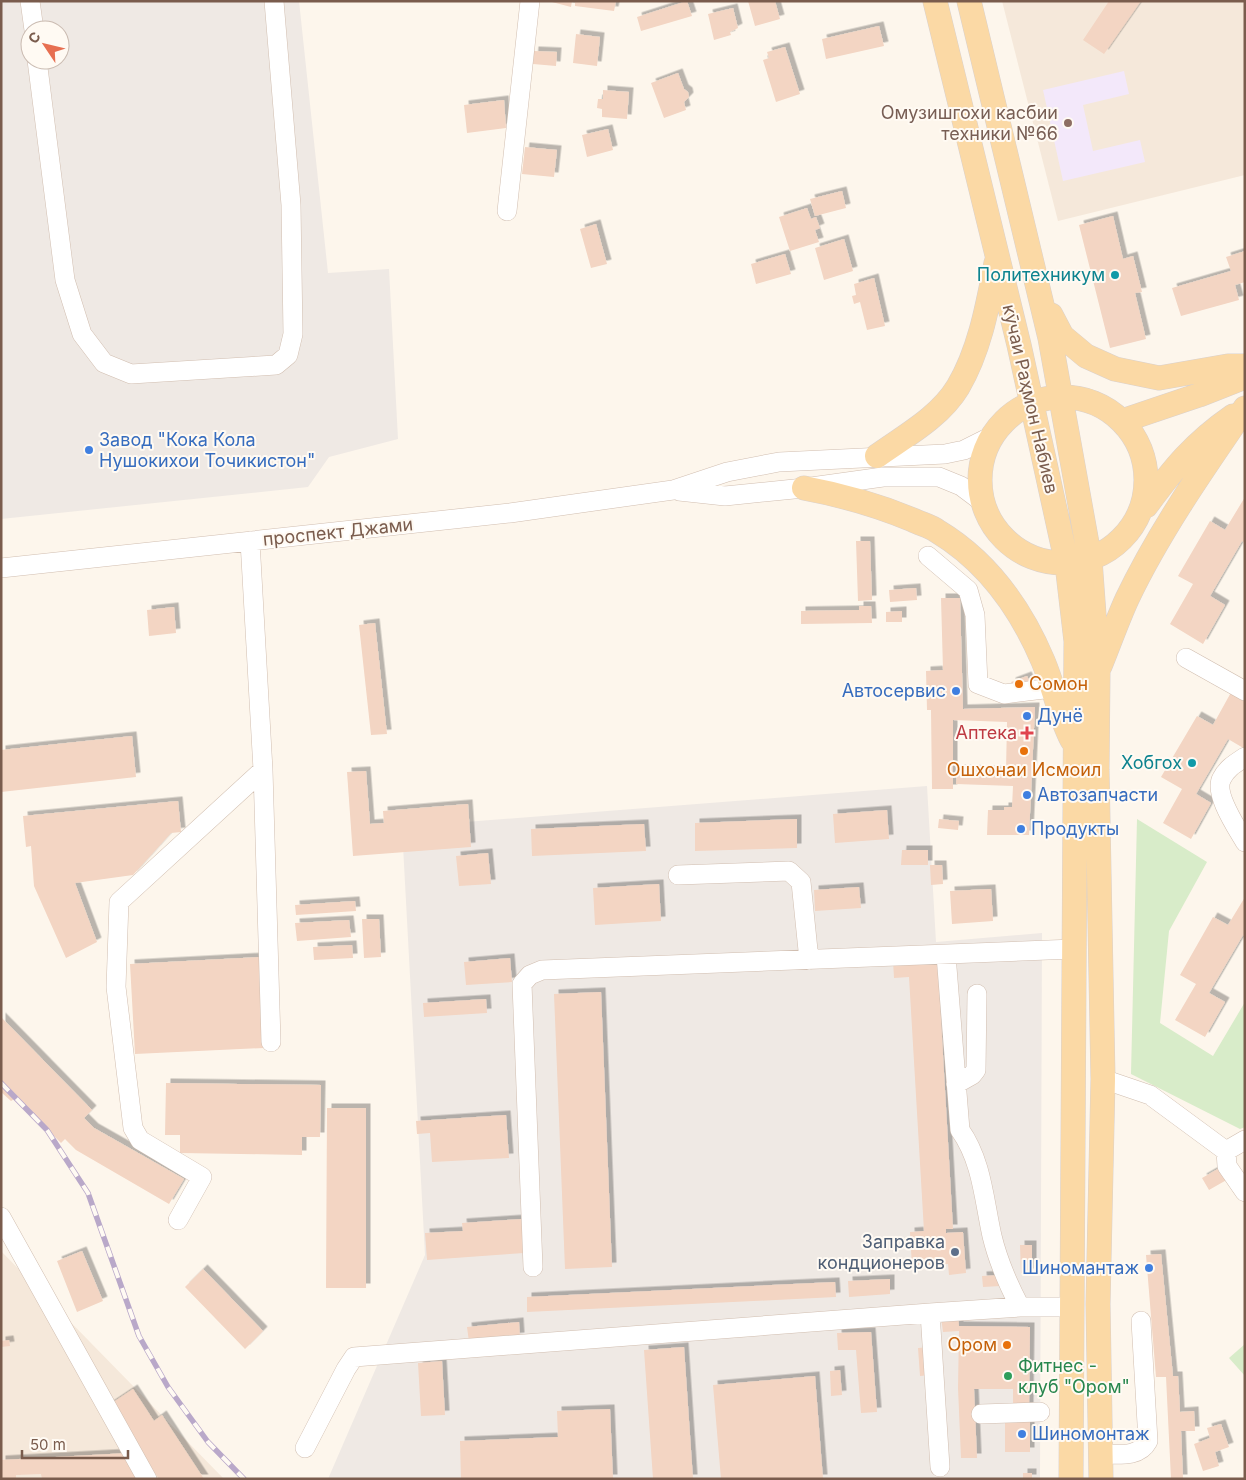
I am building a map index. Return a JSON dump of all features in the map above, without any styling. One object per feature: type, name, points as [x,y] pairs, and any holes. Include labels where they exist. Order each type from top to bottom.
[{"type":"main road","name":"кӯчаи Раҳмон Набиев","points":[[935,1],[997,256],[1067,564],[1076,640],[1083,763]]},
{"type":"main road","name":"кӯчаи Раҳмон Набиев","points":[[969,1],[1039,294],[1060,395],[1090,560],[1098,670],[1083,763]]},
{"type":"main road","points":[[964,120],[996,114]]},
{"type":"main road","points":[[877,456],[929,419],[958,388],[974,352],[987,308],[997,256]]},
{"type":"main road","points":[[1039,294],[1062,336],[1086,356],[1115,369],[1159,378],[1228,366],[1245,366]]},
{"type":"main road","points":[[1122,421],[1199,396],[1245,376]]},
{"type":"main road","points":[[1141,514],[1148,480],[1140,446],[1122,421],[1092,400],[1060,395],[1031,402],[1008,416],[990,437],[980,468],[981,501],[999,535],[1029,558],[1067,564],[1090,560],[1120,542],[1141,514],[1173,469],[1206,434],[1245,408]]},
{"type":"main road","points":[[1098,670],[1128,599],[1155,548],[1197,478],[1245,408]]},
{"type":"main road","points":[[804,488],[847,496],[890,511],[937,531],[982,565],[1018,608],[1044,662],[1062,720],[1083,763],[1103,1079],[1098,1304],[1101,1479]]},
{"type":"main road","points":[[1071,1479],[1074,949],[1083,763]]},
{"type":"street","points":[[30,1],[33,20]]},
{"type":"street","points":[[38,70],[65,280],[82,334],[104,363],[131,374],[276,365],[288,355],[293,334],[290,205],[274,1]]},
{"type":"street","points":[[507,211],[530,1]]},
{"type":"street","points":[[673,490],[727,472],[779,462],[945,454],[964,450],[990,437]]},
{"type":"street","points":[[673,490],[725,496],[883,477],[939,477],[961,486],[981,501]]},
{"type":"street","name":"проспект Джами","points":[[1,568],[510,513],[673,490]]},
{"type":"street","points":[[250,541],[263,770],[271,1042]]},
{"type":"street","points":[[928,556],[968,590],[975,615],[978,684],[991,691],[1004,694],[1052,688]]},
{"type":"street","points":[[1186,658],[1245,691]]},
{"type":"street","points":[[1245,757],[1230,767],[1220,779],[1220,794],[1245,842]]},
{"type":"street","points":[[178,1220],[202,1177],[140,1140],[132,1128],[116,987],[119,902],[263,770]]},
{"type":"street","points":[[678,875],[790,871],[801,882],[809,960]]},
{"type":"street","points":[[533,1267],[522,984],[530,975],[542,970],[1074,949]]},
{"type":"street","points":[[946,955],[960,1130],[967,1140],[985,1191],[992,1235],[1002,1270],[1020,1307]]},
{"type":"street","points":[[956,1084],[972,1075],[976,1070],[977,994]]},
{"type":"street","points":[[1103,1079],[1150,1095],[1226,1151],[1227,1166],[1245,1192]]},
{"type":"street","points":[[1226,1151],[1245,1140]]},
{"type":"street","points":[[1,1217],[147,1479]]},
{"type":"street","points":[[305,1448],[354,1357],[930,1313],[1020,1307],[1073,1307]]},
{"type":"street","points":[[930,1313],[940,1467]]},
{"type":"street","points":[[1100,1454],[1135,1453],[1143,1450],[1148,1442],[1141,1321]]},
{"type":"street","points":[[981,1414],[1040,1412]]},
{"type":"shaded area","points":[[1,1],[299,1],[328,273],[389,269],[398,439],[329,457],[308,487],[1,519]]},
{"type":"shaded area","points":[[1002,1],[1245,1],[1245,175],[1058,221]]},
{"type":"shaded area","name":"Омузишгохи касбии техники №66","points":[[1124,71],[1129,94],[1083,105],[1093,151],[1140,140],[1145,162],[1063,181],[1043,90]]},
{"type":"shaded area","points":[[927,786],[936,942],[1042,933],[1040,1479],[328,1479],[425,1255],[402,827]]},
{"type":"shaded area","points":[[1,1251],[224,1479],[1,1479]]},
{"type":"green space","points":[[1137,819],[1207,862],[1169,931],[1160,1023],[1213,1056],[1245,1002],[1245,1127],[1240,1129],[1131,1074]]},
{"type":"green space","points":[[1245,1344],[1245,1376],[1229,1358]]},
{"type":"building","points":[[548,1],[572,1],[571,7]]},
{"type":"building","points":[[575,1],[616,1],[614,11],[575,6]]},
{"type":"building","points":[[687,1],[692,16],[641,31],[637,17]]},
{"type":"building","points":[[748,1],[775,1],[780,19],[755,26]]},
{"type":"building","points":[[1109,1],[1141,1],[1104,54],[1083,40]]},
{"type":"building","points":[[733,8],[738,28],[730,32],[731,35],[714,40],[708,14]]},
{"type":"building","points":[[879,26],[884,46],[826,59],[822,39]]},
{"type":"building","points":[[576,34],[600,37],[597,66],[573,63]]},
{"type":"building","points":[[785,47],[800,94],[776,102],[763,60],[769,58],[767,52]]},
{"type":"building","points":[[534,51],[557,52],[556,66],[533,64]]},
{"type":"building","points":[[678,73],[684,89],[688,92],[689,97],[684,102],[686,110],[664,118],[651,83]]},
{"type":"building","points":[[603,90],[629,92],[627,119],[602,117],[602,109],[597,108],[598,99],[603,99]]},
{"type":"building","points":[[504,100],[506,128],[467,133],[464,105]]},
{"type":"building","points":[[608,129],[613,150],[587,157],[582,135]]},
{"type":"building","points":[[525,147],[557,150],[554,177],[522,174]]},
{"type":"building","points":[[842,191],[846,208],[815,216],[810,199]]},
{"type":"building","points":[[807,208],[811,219],[816,217],[820,228],[815,230],[819,242],[790,251],[779,217]]},
{"type":"building","name":"Политехникум","points":[[1113,216],[1123,259],[1133,256],[1142,292],[1135,293],[1146,339],[1110,348],[1079,225]]},
{"type":"building","points":[[596,224],[607,264],[591,268],[580,229]]},
{"type":"building","points":[[844,239],[853,271],[824,280],[815,248]]},
{"type":"building","points":[[1245,251],[1245,282],[1235,285],[1239,300],[1181,316],[1172,288],[1231,271],[1226,257]]},
{"type":"building","points":[[785,254],[791,274],[756,284],[751,264]]},
{"type":"building","points":[[874,278],[885,326],[867,330],[860,302],[854,304],[852,296],[856,295],[854,284]]},
{"type":"building","points":[[1245,497],[1245,543],[1242,541],[1210,596],[1225,605],[1203,644],[1170,624],[1193,584],[1178,576],[1210,521],[1225,530]]},
{"type":"building","points":[[856,541],[870,541],[872,600],[858,601]]},
{"type":"building","points":[[916,588],[917,600],[890,602],[889,590]]},
{"type":"building","points":[[941,598],[960,598],[963,709],[1035,707],[1029,835],[987,835],[988,810],[1004,810],[1004,807],[1012,807],[1013,786],[956,784],[957,769],[1006,771],[1007,722],[953,720],[953,789],[932,789],[931,710],[927,710],[926,671],[943,670]]},
{"type":"building","points":[[859,606],[871,606],[872,623],[801,624],[801,611],[859,610]]},
{"type":"building","points":[[174,607],[176,633],[149,636],[147,610]]},
{"type":"building","points":[[902,611],[902,622],[886,622],[886,612]]},
{"type":"building","points":[[375,623],[387,734],[371,735],[359,625]]},
{"type":"building","points":[[1027,676],[1031,684],[1014,691],[1011,682]]},
{"type":"building","name":"Хобгох","points":[[1234,687],[1245,693],[1245,749],[1228,739],[1196,794],[1211,803],[1191,839],[1163,823],[1182,789],[1161,777],[1197,716],[1213,725]]},
{"type":"building","points":[[132,736],[136,777],[1,792],[1,750]]},
{"type":"building","points":[[366,771],[370,824],[384,823],[383,811],[468,804],[471,847],[353,856],[347,772]]},
{"type":"building","points":[[178,801],[181,832],[171,833],[133,875],[75,883],[97,942],[66,958],[34,886],[31,846],[26,847],[23,816]]},
{"type":"building","points":[[887,810],[889,839],[835,843],[833,814]]},
{"type":"building","points":[[797,819],[797,848],[695,851],[695,823]]},
{"type":"building","points":[[939,819],[959,821],[958,830],[938,828]]},
{"type":"building","points":[[644,824],[646,851],[532,856],[531,829]]},
{"type":"building","points":[[902,850],[928,850],[928,865],[901,865]]},
{"type":"building","points":[[488,853],[491,884],[459,886],[456,856]]},
{"type":"building","points":[[930,865],[942,865],[943,884],[931,885]]},
{"type":"building","points":[[659,884],[661,921],[595,925],[593,888]]},
{"type":"building","points":[[859,887],[861,908],[815,911],[814,890]]},
{"type":"building","points":[[991,889],[993,921],[952,924],[950,891]]},
{"type":"building","points":[[1245,897],[1245,937],[1243,935],[1209,993],[1225,1002],[1205,1037],[1175,1020],[1196,984],[1180,975],[1213,917],[1228,925]]},
{"type":"building","points":[[355,901],[356,911],[296,915],[295,905]]},
{"type":"building","points":[[362,919],[379,919],[381,957],[364,958]]},
{"type":"building","points":[[349,920],[351,937],[297,941],[295,923]]},
{"type":"building","points":[[352,945],[353,958],[314,960],[313,947]]},
{"type":"building","points":[[937,950],[953,1229],[946,1229],[946,1233],[963,1232],[966,1273],[949,1275],[948,1264],[912,1266],[910,1232],[924,1231],[909,977],[894,978],[893,961]]},
{"type":"building","points":[[260,957],[264,1048],[135,1054],[130,964]]},
{"type":"building","points":[[510,958],[512,982],[466,985],[464,962]]},
{"type":"building","points":[[601,992],[612,1267],[565,1269],[554,994]]},
{"type":"building","points":[[486,999],[487,1013],[424,1017],[423,1003]]},
{"type":"building","points":[[1,1017],[92,1110],[84,1118],[94,1128],[184,1179],[169,1204],[76,1150],[65,1139],[61,1143],[16,1098],[11,1101],[1,1092]]},
{"type":"building","points":[[166,1083],[321,1085],[320,1137],[302,1137],[302,1155],[180,1153],[180,1135],[165,1135]]},
{"type":"building","points":[[327,1108],[366,1108],[366,1288],[326,1288]]},
{"type":"building","points":[[506,1115],[509,1158],[432,1162],[430,1133],[417,1134],[416,1121]]},
{"type":"building","points":[[1223,1166],[1230,1178],[1209,1190],[1202,1178]]},
{"type":"building","points":[[522,1219],[524,1253],[427,1260],[425,1233],[463,1231],[462,1223]]},
{"type":"building","points":[[1020,1245],[1032,1245],[1032,1273],[1021,1273]]},
{"type":"building","points":[[82,1251],[103,1301],[77,1312],[57,1261]]},
{"type":"building","points":[[1161,1254],[1173,1376],[1178,1376],[1180,1412],[1194,1411],[1195,1431],[1181,1431],[1183,1479],[1171,1479],[1166,1377],[1156,1377],[1146,1255]]},
{"type":"building","points":[[203,1269],[263,1331],[245,1349],[185,1287]]},
{"type":"building","points":[[1000,1275],[1001,1286],[983,1287],[982,1276]]},
{"type":"building","points":[[890,1279],[890,1294],[849,1297],[848,1281]]},
{"type":"building","points":[[835,1282],[836,1297],[527,1312],[527,1297]]},
{"type":"building","points":[[958,1315],[959,1326],[1030,1327],[1029,1410],[1013,1410],[1013,1389],[974,1389],[977,1458],[961,1458],[958,1388],[959,1331],[943,1332],[941,1317]]},
{"type":"building","points":[[519,1322],[520,1337],[469,1342],[467,1327]]},
{"type":"building","points":[[871,1332],[877,1412],[861,1413],[856,1350],[838,1350],[837,1333]]},
{"type":"building","points":[[9,1340],[10,1346],[1,1347],[1,1341]]},
{"type":"building","points":[[684,1347],[693,1479],[653,1479],[644,1350]]},
{"type":"building","points":[[929,1347],[931,1375],[920,1376],[918,1348]]},
{"type":"building","points":[[442,1361],[445,1415],[421,1416],[418,1363]]},
{"type":"building","points":[[840,1370],[842,1395],[831,1396],[830,1371]]},
{"type":"building","points":[[815,1376],[823,1479],[721,1479],[713,1385]]},
{"type":"building","points":[[133,1389],[154,1421],[162,1415],[204,1479],[159,1479],[109,1405]]},
{"type":"building","points":[[610,1409],[613,1479],[461,1479],[460,1441],[558,1437],[557,1411]]},
{"type":"building","points":[[1030,1418],[1030,1452],[1005,1452],[1005,1419]]},
{"type":"building","points":[[1221,1424],[1229,1447],[1215,1452],[1219,1466],[1203,1471],[1194,1444],[1210,1438],[1207,1428]]},
{"type":"building","points":[[128,1453],[141,1479],[42,1479],[41,1474],[16,1475],[16,1479],[1,1479],[1,1460]]},
{"type":"building","points":[[1023,1473],[1032,1473],[1032,1479],[1023,1479]]},
{"type":"railway","points":[[1,1083],[47,1130],[88,1193],[139,1336],[168,1387],[208,1442],[244,1479]]},
{"type":"place","name":"Омузишгохи касбии техники №66","points":[[1068,123]]},
{"type":"place","name":"Политехникум","points":[[1115,275]]},
{"type":"place","name":"Завод \"Кока Кола Нушокихои Точикистон\"","points":[[89,450]]},
{"type":"place","name":"Сомон","points":[[1019,684]]},
{"type":"place","name":"Автосервис","points":[[956,691]]},
{"type":"place","name":"Дунё","points":[[1027,716]]},
{"type":"place","name":"Аптека","points":[[1027,733]]},
{"type":"place","name":"Ошхонаи Исмоил","points":[[1024,751]]},
{"type":"place","name":"Хобгох","points":[[1192,763]]},
{"type":"place","name":"Автозапчасти","points":[[1027,795]]},
{"type":"place","name":"Продукты","points":[[1021,829]]},
{"type":"place","name":"Заправка кондционеров","points":[[955,1252]]},
{"type":"place","name":"Шиномантаж","points":[[1149,1268]]},
{"type":"place","name":"Ором","points":[[1007,1345]]},
{"type":"place","name":"Фитнес - клуб \"Ором\"","points":[[1008,1376]]},
{"type":"place","name":"Шиномонтаж","points":[[1022,1434]]}]
